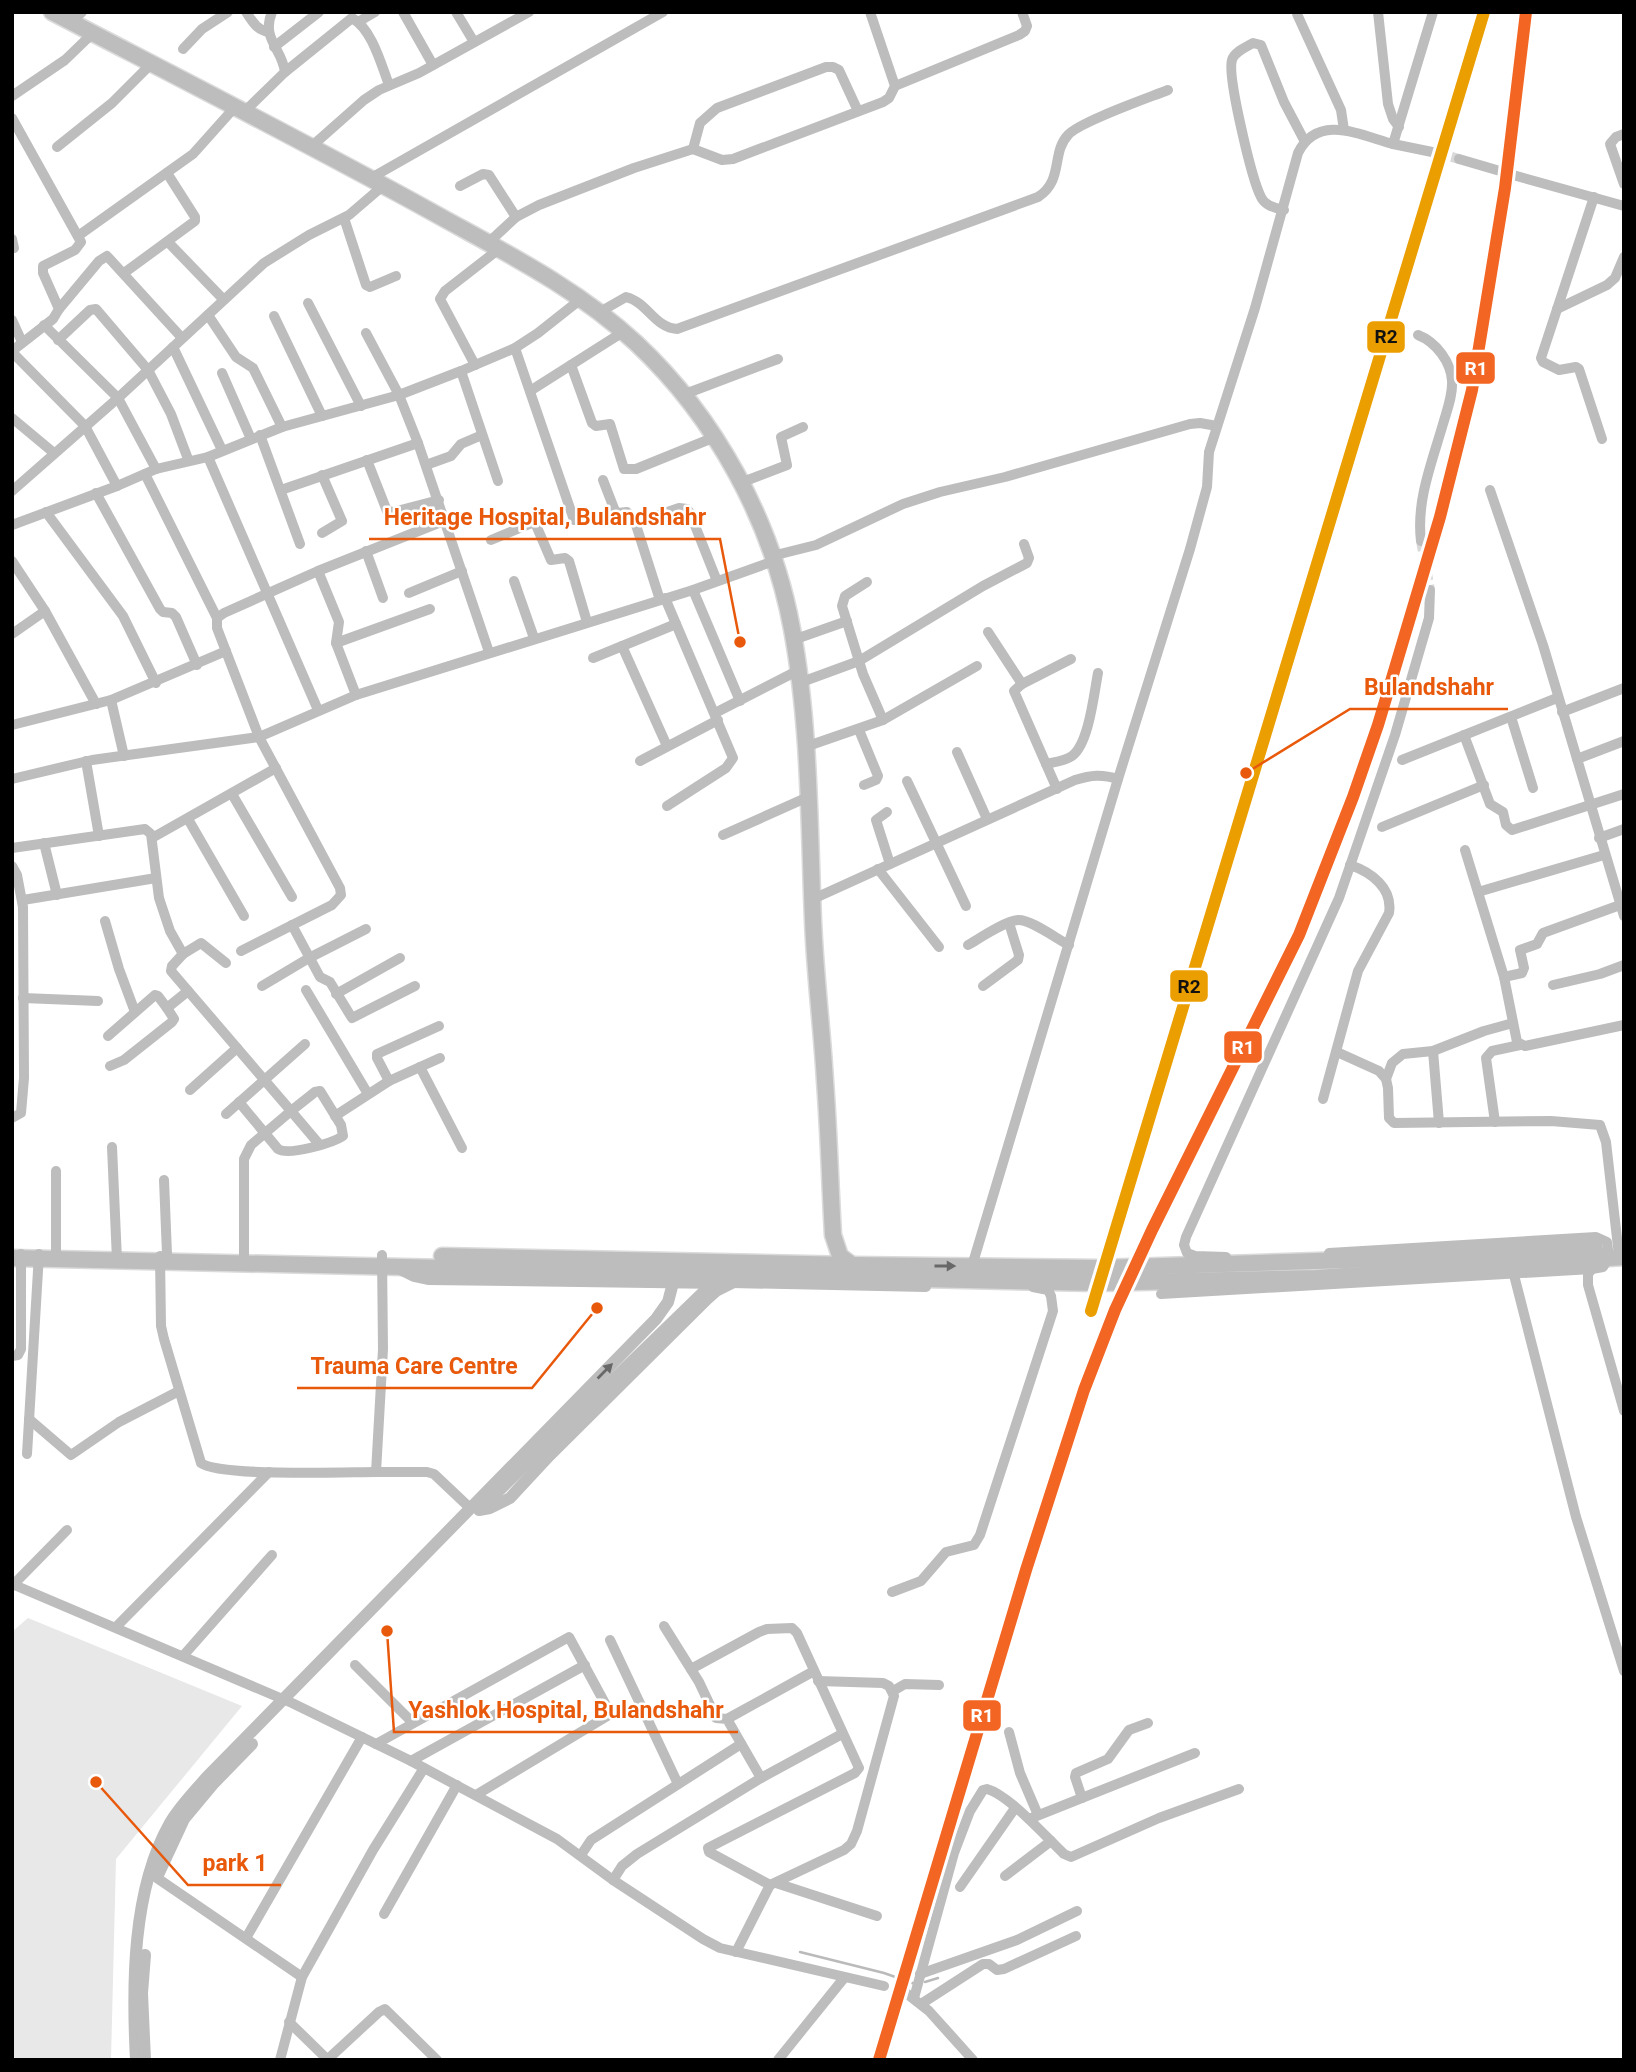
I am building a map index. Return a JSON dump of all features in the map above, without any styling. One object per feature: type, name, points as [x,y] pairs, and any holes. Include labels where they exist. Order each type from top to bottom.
[{"type":"main road","points":[[52,12],[77,17],[93,33],[312,146],[559,282],[623,332],[685,394],[715,437],[753,506],[773,559],[793,640],[806,747],[833,1235],[840,1256],[852,1265]]},
{"type":"main road","points":[[17,1254],[386,1262],[1113,1268],[1610,1254]]},
{"type":"main road","points":[[386,1262],[727,1279],[1096,1283],[1316,1278],[1610,1254]]},
{"type":"street","points":[[183,49],[202,29],[228,12]]},
{"type":"street","points":[[246,12],[254,25],[268,32]]},
{"type":"street","points":[[272,12],[268,32],[285,72]]},
{"type":"street","points":[[274,47],[318,12]]},
{"type":"street","points":[[358,22],[374,12]]},
{"type":"street","points":[[403,12],[433,65]]},
{"type":"street","points":[[456,12],[474,42]]},
{"type":"street","points":[[312,146],[364,100],[474,42],[509,17],[529,12]]},
{"type":"street","points":[[637,12],[644,24]]},
{"type":"street","points":[[14,486],[118,398],[264,263],[357,209],[377,182],[663,12]]},
{"type":"street","points":[[870,12],[895,86]]},
{"type":"street","points":[[475,365],[440,299],[445,291],[493,246],[516,217],[565,194],[693,149],[722,160],[733,159],[858,111],[889,98],[895,86],[1019,35],[1027,26],[1021,12]]},
{"type":"street","points":[[1378,12],[1388,104],[1396,136]]},
{"type":"street","points":[[1396,136],[1433,12]]},
{"type":"street","points":[[1297,14],[1341,110],[1344,130]]},
{"type":"street","points":[[78,236],[193,154],[240,109],[348,19],[352,18],[358,22],[374,49],[389,85]]},
{"type":"street","points":[[12,96],[65,60],[93,33]]},
{"type":"street","points":[[1284,211],[1271,206],[1261,197],[1235,93],[1231,62],[1237,53],[1252,43],[1261,45],[1289,114],[1304,140]]},
{"type":"street","points":[[57,147],[112,103],[151,64]]},
{"type":"street","points":[[693,149],[700,123],[717,108],[826,67],[839,70],[858,111]]},
{"type":"street","points":[[598,313],[626,297],[636,300],[662,325],[677,329],[1038,197],[1052,184],[1062,143],[1073,130],[1168,90]]},
{"type":"street","points":[[12,118],[81,242],[78,248],[43,266],[43,273],[59,309]]},
{"type":"street","points":[[972,1266],[1189,549],[1207,487],[1207,461],[1284,211],[1298,153],[1304,140],[1327,129],[1396,136],[1437,153]]},
{"type":"street","points":[[1623,181],[1610,144],[1616,137],[1624,134]]},
{"type":"street","points":[[1459,159],[1500,171]]},
{"type":"street","points":[[124,273],[192,224],[195,217],[167,173]]},
{"type":"street","points":[[460,186],[483,174],[489,174],[516,217]]},
{"type":"street","points":[[1513,175],[1624,206]]},
{"type":"street","points":[[1594,197],[1542,360],[1559,370],[1576,366],[1579,369],[1602,439]]},
{"type":"street","points":[[344,218],[366,285],[370,287],[396,276]]},
{"type":"street","points":[[168,242],[223,299]]},
{"type":"street","points":[[117,486],[85,426],[12,351],[53,319],[103,257],[109,258],[124,273],[182,338]]},
{"type":"street","points":[[1557,309],[1607,285],[1615,278],[1624,257]]},
{"type":"street","points":[[12,525],[151,471],[188,459],[208,457],[282,427],[399,395],[461,372],[515,348],[581,299]]},
{"type":"street","points":[[308,303],[361,406]]},
{"type":"street","points":[[58,340],[94,308],[148,370],[171,414],[188,459]]},
{"type":"street","points":[[208,315],[236,357],[253,368],[282,427]]},
{"type":"street","points":[[274,316],[322,416]]},
{"type":"street","points":[[12,320],[22,342]]},
{"type":"street","points":[[44,325],[118,398],[217,618]]},
{"type":"street","points":[[530,391],[623,332]]},
{"type":"street","points":[[366,333],[399,395],[418,443],[489,652]]},
{"type":"street","points":[[1418,335],[1433,343],[1443,356],[1452,380],[1449,405],[1423,494],[1419,528],[1421,541]]},
{"type":"street","points":[[173,347],[222,450]]},
{"type":"street","points":[[515,348],[575,520]]},
{"type":"street","points":[[685,394],[778,359]]},
{"type":"street","points":[[571,365],[592,424],[610,424],[622,466],[627,470],[715,437]]},
{"type":"street","points":[[461,372],[498,481]]},
{"type":"street","points":[[222,373],[281,490],[300,544]]},
{"type":"street","points":[[12,418],[54,453]]},
{"type":"street","points":[[12,779],[86,761],[260,737],[356,695],[693,590],[816,545],[890,509],[940,492],[1005,477],[1190,424],[1217,426]]},
{"type":"street","points":[[740,482],[787,465],[781,437],[803,426]]},
{"type":"street","points":[[426,465],[451,456],[461,444],[482,435]]},
{"type":"street","points":[[281,490],[418,443]]},
{"type":"street","points":[[208,457],[318,710]]},
{"type":"street","points":[[368,460],[387,510],[393,512],[439,500]]},
{"type":"street","points":[[322,475],[342,521],[322,533]]},
{"type":"street","points":[[603,480],[615,511],[627,512],[636,525],[663,599],[717,716],[733,758],[730,764],[667,806]]},
{"type":"street","points":[[1490,490],[1543,645],[1622,911],[1543,933],[1537,944],[1520,950],[1524,968],[1522,973],[1504,977]]},
{"type":"street","points":[[96,493],[160,609],[176,617],[197,665]]},
{"type":"street","points":[[636,525],[640,521],[679,508],[687,509],[717,581]]},
{"type":"street","points":[[46,512],[123,617],[156,683]]},
{"type":"street","points":[[241,951],[332,905],[341,895],[340,888],[260,737],[215,623],[217,618],[318,571],[446,520]]},
{"type":"street","points":[[491,540],[531,523],[536,524],[550,558],[554,561],[565,558],[569,561],[587,622]]},
{"type":"street","points":[[639,761],[740,701],[798,677],[859,661],[973,591],[1027,563],[1029,558],[1024,544]]},
{"type":"street","points":[[366,551],[383,598]]},
{"type":"street","points":[[13,566],[45,611],[96,704]]},
{"type":"street","points":[[318,571],[339,622],[336,643],[356,695]]},
{"type":"street","points":[[409,593],[462,571]]},
{"type":"street","points":[[514,581],[534,638]]},
{"type":"street","points":[[867,582],[845,596],[842,606],[859,661],[883,720]]},
{"type":"street","points":[[693,590],[740,701]]},
{"type":"street","points":[[1430,590],[1429,618],[1395,735],[1339,898],[1184,1245],[1188,1253],[1195,1256],[1244,1258],[1596,1237],[1607,1242],[1610,1254]]},
{"type":"street","points":[[336,643],[430,609]]},
{"type":"street","points":[[12,634],[45,611]]},
{"type":"street","points":[[793,640],[847,621]]},
{"type":"street","points":[[593,658],[676,624]]},
{"type":"street","points":[[988,632],[1022,684]]},
{"type":"street","points":[[622,646],[667,746]]},
{"type":"street","points":[[12,725],[111,700],[226,651]]},
{"type":"street","points":[[1057,789],[1014,695],[1016,688],[1022,684],[1071,659]]},
{"type":"street","points":[[806,747],[883,720],[977,666]]},
{"type":"street","points":[[1046,764],[1068,758],[1079,748],[1089,720],[1098,673]]},
{"type":"street","points":[[1562,712],[1624,688]]},
{"type":"street","points":[[1402,760],[1557,698]]},
{"type":"street","points":[[111,700],[124,756]]},
{"type":"street","points":[[1511,717],[1533,788]]},
{"type":"street","points":[[859,730],[878,776],[876,780],[864,785]]},
{"type":"street","points":[[1464,735],[1490,804],[1503,812],[1506,825],[1512,830],[1624,794]]},
{"type":"street","points":[[1577,759],[1624,741]]},
{"type":"street","points":[[957,752],[987,819]]},
{"type":"street","points":[[86,761],[99,836]]},
{"type":"street","points":[[152,838],[276,768]]},
{"type":"street","points":[[813,899],[1089,775],[1118,779]]},
{"type":"street","points":[[907,782],[966,906]]},
{"type":"street","points":[[1382,827],[1484,785]]},
{"type":"street","points":[[232,794],[292,897]]},
{"type":"street","points":[[723,835],[808,797]]},
{"type":"street","points":[[887,812],[876,820],[890,864]]},
{"type":"street","points":[[188,819],[244,916]]},
{"type":"street","points":[[12,848],[145,829],[149,831],[159,898],[166,920],[183,954]]},
{"type":"street","points":[[1599,838],[1624,829]]},
{"type":"street","points":[[44,843],[57,895]]},
{"type":"street","points":[[1465,850],[1504,977],[1517,1042],[1520,1045]]},
{"type":"street","points":[[1478,891],[1604,855]]},
{"type":"street","points":[[1323,1099],[1358,971],[1389,913],[1390,904],[1376,878],[1365,870],[1350,865]]},
{"type":"street","points":[[12,866],[19,905],[17,969],[29,998],[18,1028],[21,1112],[12,1118]]},
{"type":"street","points":[[878,869],[939,947]]},
{"type":"street","points":[[1611,879],[1624,874]]},
{"type":"street","points":[[19,905],[57,895],[156,878]]},
{"type":"street","points":[[968,945],[1019,920],[1069,945]]},
{"type":"street","points":[[105,921],[135,1012]]},
{"type":"street","points":[[984,986],[1018,960],[1019,955],[1009,923]]},
{"type":"street","points":[[292,925],[320,977],[330,982],[350,1016],[354,1018],[415,986]]},
{"type":"street","points":[[262,986],[366,929]]},
{"type":"street","points":[[226,963],[201,943],[183,954],[170,969],[319,1144]]},
{"type":"street","points":[[336,994],[400,958]]},
{"type":"street","points":[[1553,985],[1600,974],[1624,965]]},
{"type":"street","points":[[306,990],[368,1094]]},
{"type":"street","points":[[167,1008],[188,991]]},
{"type":"street","points":[[108,1037],[155,995],[159,996],[174,1019],[124,1060],[110,1066]]},
{"type":"street","points":[[29,998],[98,1001]]},
{"type":"street","points":[[1513,1023],[1433,1051],[1397,1057],[1386,1079],[1391,1121],[1551,1121],[1600,1125],[1606,1142],[1610,1254],[1588,1274],[1588,1285],[1624,1411]]},
{"type":"street","points":[[1495,1122],[1486,1058],[1492,1051],[1539,1044],[1624,1025]]},
{"type":"street","points":[[389,1082],[377,1054],[439,1026]]},
{"type":"street","points":[[226,1114],[305,1044]]},
{"type":"street","points":[[190,1090],[237,1048]]},
{"type":"street","points":[[1433,1051],[1439,1123]]},
{"type":"street","points":[[1337,1052],[1367,1064],[1386,1079]]},
{"type":"street","points":[[335,1116],[389,1082],[440,1058]]},
{"type":"street","points":[[420,1068],[462,1148]]},
{"type":"street","points":[[239,1102],[265,1133],[284,1153],[343,1136],[341,1125],[322,1093],[318,1091],[291,1111],[265,1133],[251,1145],[244,1159],[244,1259]]},
{"type":"street","points":[[112,1147],[117,1256]]},
{"type":"street","points":[[56,1171],[56,1254]]},
{"type":"street","points":[[164,1180],[161,1326],[201,1463],[213,1469],[268,1472],[427,1472],[434,1474],[478,1508]]},
{"type":"street","points":[[12,1356],[20,1353],[17,1254]]},
{"type":"street","points":[[1161,1294],[1514,1275],[1610,1254]]},
{"type":"street","points":[[27,1454],[39,1255]]},
{"type":"street","points":[[376,1472],[386,1262],[414,1276],[428,1279],[673,1283],[727,1279],[1040,1287],[1048,1290],[1052,1311],[977,1541],[974,1545],[946,1552],[921,1581],[892,1592]]},
{"type":"street","points":[[1514,1275],[1576,1517],[1624,1671]]},
{"type":"street","points":[[478,1508],[727,1279]]},
{"type":"street","points":[[136,2060],[133,1993],[139,1932],[148,1881],[169,1825],[189,1797],[288,1702],[478,1508],[656,1319],[668,1302],[673,1283]]},
{"type":"street","points":[[29,1419],[71,1455],[119,1422],[179,1391]]},
{"type":"street","points":[[116,1626],[268,1472]]},
{"type":"street","points":[[67,1530],[13,1585],[116,1626],[288,1702],[411,1761],[556,1839],[586,1847],[613,1880],[703,1940],[720,1948],[902,1993],[973,2060]]},
{"type":"street","points":[[183,1656],[272,1555]]},
{"type":"street","points":[[664,1626],[691,1669],[716,1718],[727,1719],[816,1676],[883,1684],[893,1691]]},
{"type":"street","points":[[691,1669],[759,1632],[789,1628],[797,1633],[859,1768],[858,1772],[708,1847],[709,1852],[773,1884],[877,1916]]},
{"type":"street","points":[[376,1744],[566,1637],[571,1638],[608,1709],[607,1717],[476,1795]]},
{"type":"street","points":[[610,1640],[678,1784]]},
{"type":"street","points":[[355,1665],[413,1723]]},
{"type":"street","points":[[411,1761],[585,1665]]},
{"type":"street","points":[[893,1691],[905,1684],[939,1685]]},
{"type":"street","points":[[736,1952],[773,1884],[851,1844],[894,1703],[893,1691]]},
{"type":"street","points":[[145,2060],[142,1993],[150,1913],[157,1878],[184,1819],[288,1702]]},
{"type":"street","points":[[727,1719],[761,1779]]},
{"type":"street","points":[[1082,1798],[1076,1773],[1108,1759],[1129,1730],[1148,1723]]},
{"type":"street","points":[[1009,1732],[1033,1817],[1067,1857],[1159,1818],[1239,1790]]},
{"type":"street","points":[[613,1880],[629,1859],[761,1779],[842,1734]]},
{"type":"street","points":[[246,1938],[362,1737]]},
{"type":"street","points":[[586,1847],[741,1744]]},
{"type":"street","points":[[920,1974],[954,1853],[970,1811],[980,1794],[987,1789],[991,1790],[1015,1808],[1033,1817],[1195,1753]]},
{"type":"street","points":[[280,2060],[302,1976],[373,1850],[424,1768]]},
{"type":"street","points":[[384,1914],[457,1785]]},
{"type":"street","points":[[960,1887],[1015,1808]]},
{"type":"street","points":[[1005,1876],[1051,1841]]},
{"type":"street","points":[[157,1878],[302,1976]]},
{"type":"street","points":[[902,1993],[920,1974],[1006,1944],[1077,1911]]},
{"type":"street","points":[[902,1993],[986,1963],[1001,1970],[1076,1936]]},
{"type":"street","points":[[778,2060],[844,1978]]},
{"type":"street","points":[[289,2022],[328,2060],[382,2009],[388,2011],[430,2058]]},
{"type":"shaded area","points":[[28,1618],[242,1706],[116,1859],[111,2060],[12,2060],[12,1632]]},
{"type":"waterway","points":[[800,1952],[884,1973],[915,1984]]},
{"type":"waterway","points":[[925,1982],[938,1978]]},
{"type":"tunnel","points":[[1437,153],[1459,159]]},
{"type":"tunnel","points":[[1421,541],[1430,590]]},
{"type":"transit line","name":"R2","points":[[1091,1311],[1484,12]]},
{"type":"transit line","name":"R1","points":[[879,2060],[1026,1570],[1084,1390],[1115,1310],[1152,1230],[1299,935],[1378,725],[1440,517],[1472,390],[1505,188],[1526,12]]},
{"type":"place","name":"Heritage Hospital, Bulandshahr","points":[[740,642]]},
{"type":"place","name":"Bulandshahr","points":[[1246,773]]},
{"type":"place","name":"Trauma Care Centre","points":[[597,1308]]},
{"type":"place","name":"Yashlok Hospital, Bulandshahr","points":[[387,1631]]},
{"type":"place","name":"park 1","points":[[96,1782]]}]
